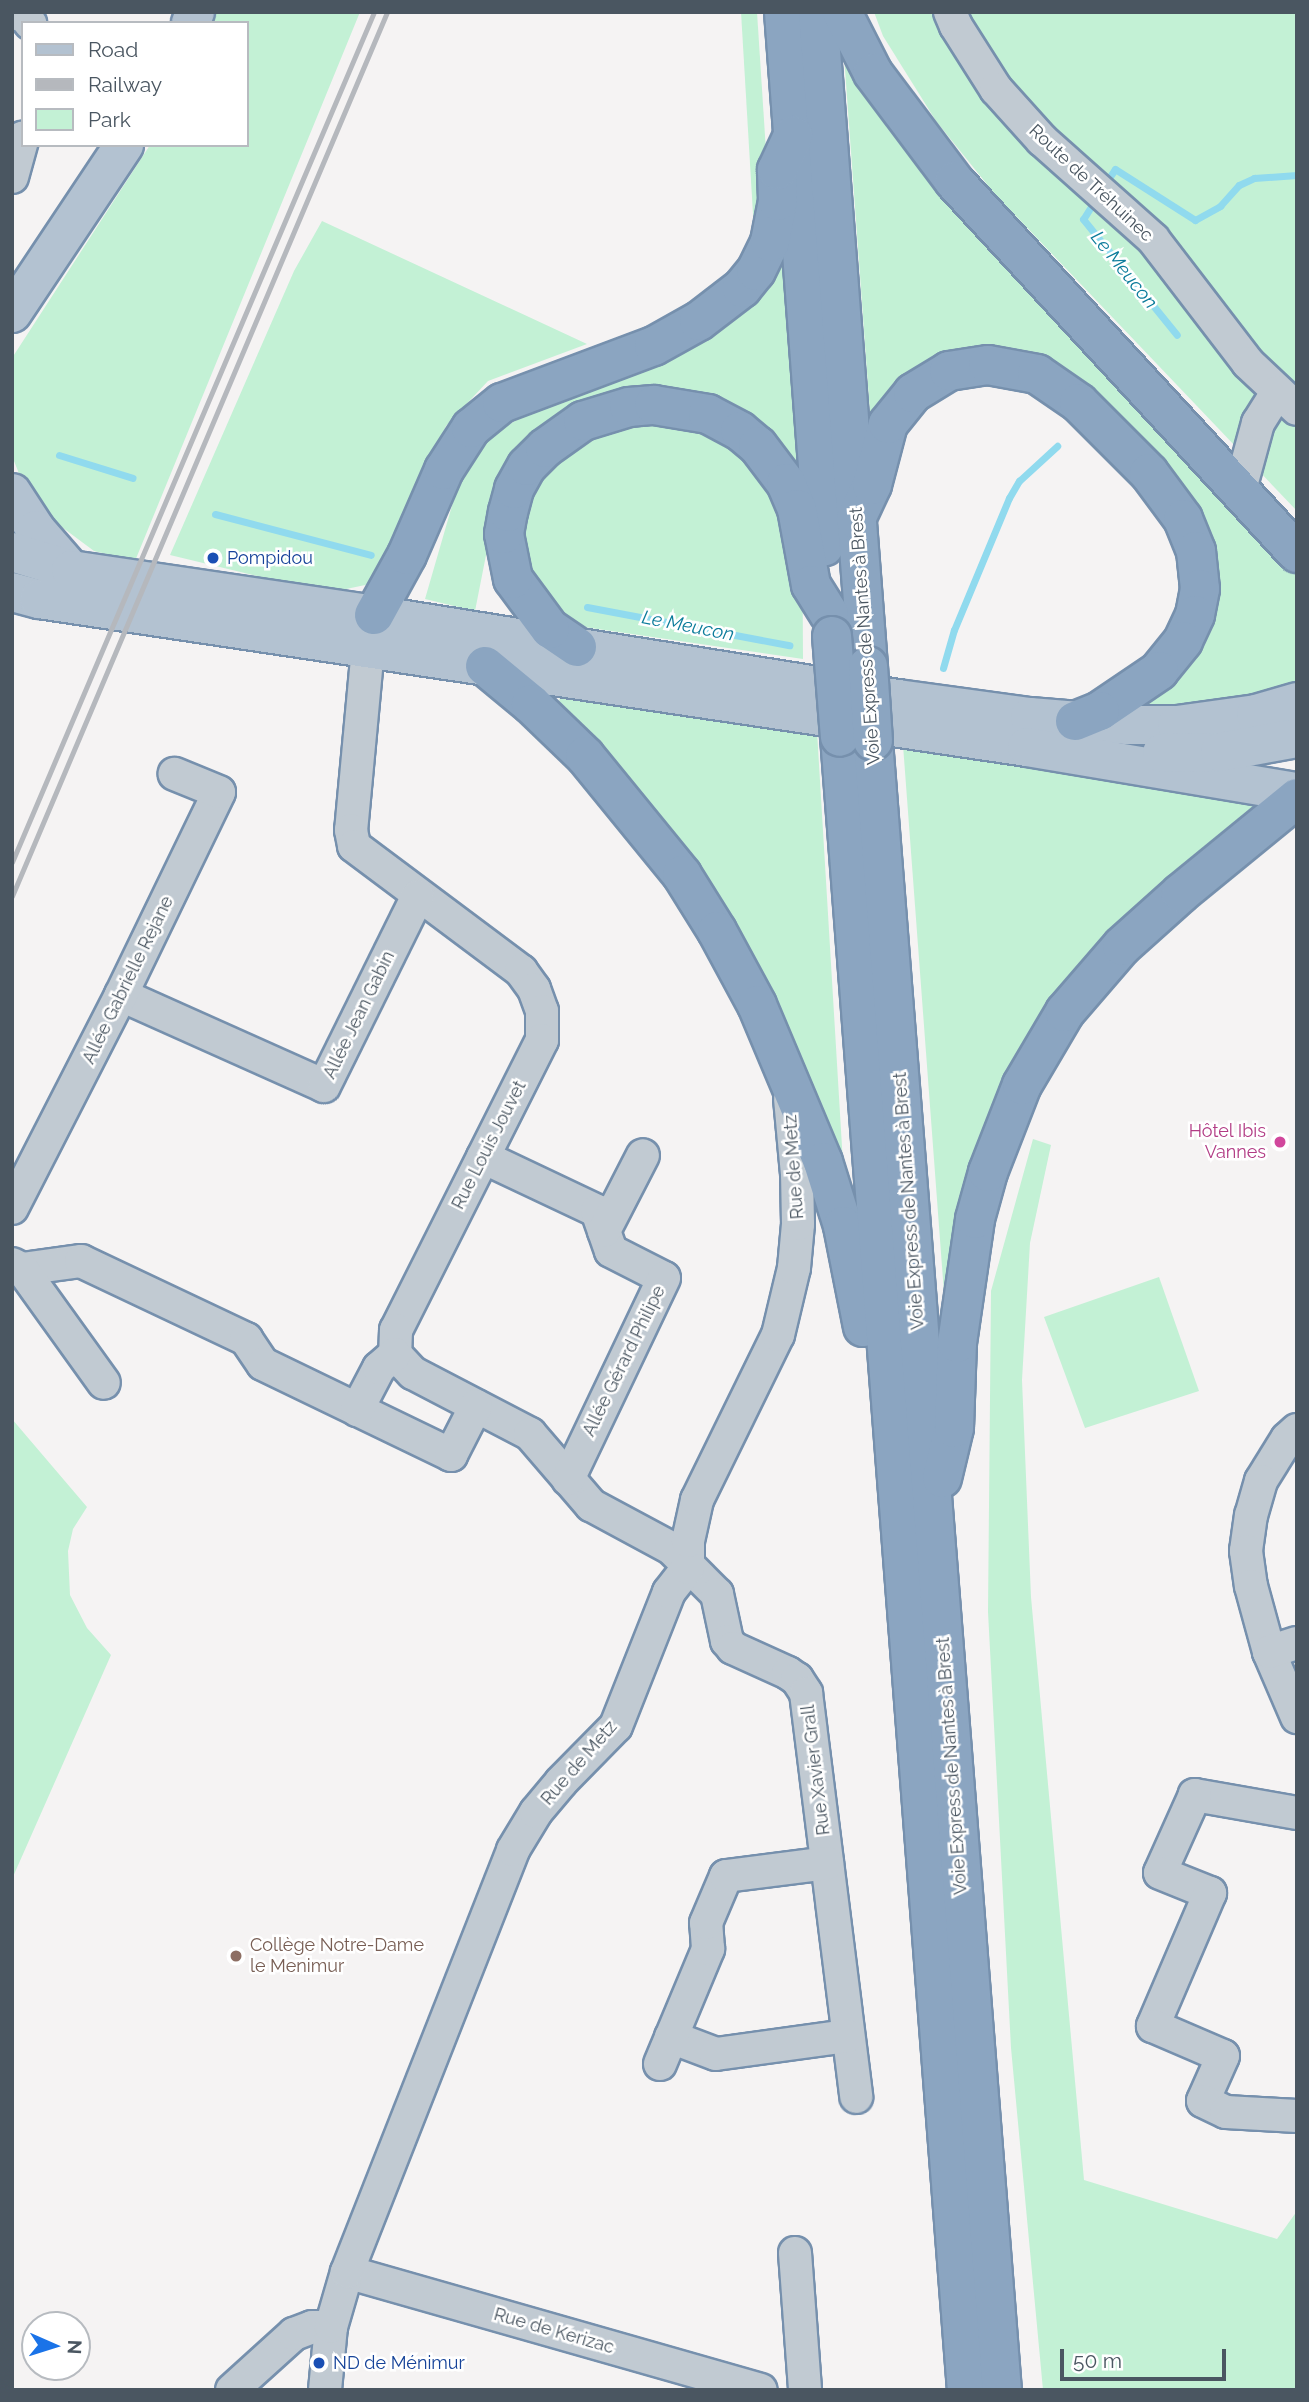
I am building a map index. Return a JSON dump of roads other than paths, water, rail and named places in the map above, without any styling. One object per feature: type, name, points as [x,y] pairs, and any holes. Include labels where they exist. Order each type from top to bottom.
[{"type":"highway","name":"Voie Express de Nantes à Brest","points":[[784,12],[831,625],[856,739],[917,1516],[1002,2390]]},
{"type":"highway","name":"Voie Express de Nantes à Brest","points":[[818,12],[867,666],[856,739]]},
{"type":"highway","points":[[842,12],[873,73],[954,181],[1297,553]]},
{"type":"highway","points":[[371,631],[444,470],[471,428],[502,403],[654,346],[699,321],[742,288],[756,271],[770,242],[778,201],[777,170],[793,136]]},
{"type":"highway","points":[[856,519],[872,485],[888,424],[913,393],[949,371],[988,365],[1037,374],[1079,403],[1149,473],[1183,519],[1196,551],[1200,589],[1195,615],[1183,641],[1159,671],[1100,711],[1075,722]]},
{"type":"highway","points":[[577,647],[550,629],[513,579],[504,534],[508,512],[514,489],[527,466],[545,448],[583,421],[629,407],[654,405],[708,414],[740,431],[758,446],[786,483],[797,509],[811,585],[831,625]]},
{"type":"highway","points":[[485,666],[531,704],[584,756],[682,875],[757,1004],[790,1076],[824,1162],[843,1226],[866,1342],[880,1489],[917,1516],[954,1428],[957,1343],[975,1219],[988,1172],[1022,1085],[1065,1012],[1122,946],[1181,892],[1297,798]]},
{"type":"highway","name":"Voie Express de Nantes à Brest","points":[[917,1516],[967,2390]]},
{"type":"main road","points":[[12,313],[123,147]]},
{"type":"main road","points":[[12,275],[72,223]]},
{"type":"main road","points":[[12,343],[72,223]]},
{"type":"main road","points":[[12,493],[36,530],[71,570]]},
{"type":"main road","points":[[15,550],[71,570],[371,631],[485,666],[1027,747],[1297,792]]},
{"type":"main road","points":[[12,592],[40,599],[371,631],[577,647],[898,699],[1075,722],[1127,725],[1190,723],[1256,714],[1297,702]]},
{"type":"main road","points":[[1027,747],[1186,753],[1251,748],[1297,738]]},
{"type":"street","name":"Route de Tréhuinec","points":[[950,12],[996,89],[1042,140],[1153,239],[1248,363],[1287,401]]},
{"type":"street","points":[[12,13],[26,16],[29,21]]},
{"type":"street","points":[[12,177],[21,144]]},
{"type":"street","points":[[1239,493],[1258,423],[1287,401]]},
{"type":"street","name":"Rue Louis Jouvet","points":[[371,631],[351,830],[354,846],[521,971],[534,989],[542,1011],[542,1040],[396,1330],[395,1354]]},
{"type":"street","name":"Allée Gabrielle Rejane","points":[[12,1208],[121,995],[219,792],[175,774]]},
{"type":"street","name":"Allée Jean Gabin","points":[[121,995],[324,1086],[418,896]]},
{"type":"street","name":"Rue de Metz","points":[[325,2390],[331,2327],[346,2272],[513,1850],[536,1812],[615,1726],[669,1592],[688,1568],[688,1541],[697,1500],[770,1355],[794,1268],[797,1174],[790,1114],[790,1076]]},
{"type":"street","points":[[604,1231],[642,1155]]},
{"type":"street","name":"Allée Gérard Philipe","points":[[483,1157],[597,1211],[611,1251],[664,1278],[568,1479]]},
{"type":"street","points":[[17,1266],[81,1261],[246,1339],[263,1364],[451,1455],[476,1406]]},
{"type":"street","points":[[17,1266],[104,1383]]},
{"type":"street","points":[[358,1410],[379,1368],[395,1354],[413,1373],[530,1434],[591,1505],[671,1548],[688,1568]]},
{"type":"street","points":[[1297,1430],[1287,1439],[1261,1481],[1251,1515],[1248,1539],[1251,1586],[1283,1648],[1297,1717]]},
{"type":"street","name":"Rue Xavier Grall","points":[[688,1568],[717,1594],[724,1632],[733,1648],[788,1673],[797,1679],[806,1693],[856,2097]]},
{"type":"street","points":[[1297,1813],[1195,1795],[1160,1873],[1210,1893],[1153,2026],[1223,2056],[1203,2101],[1226,2112],[1297,2116]]},
{"type":"street","points":[[827,1863],[726,1876],[706,1923],[708,1949],[666,2051],[716,2054],[848,2036]]},
{"type":"street","points":[[795,2253],[805,2390]]},
{"type":"street","name":"Rue de Kerizac","points":[[346,2272],[761,2390]]},
{"type":"street","points":[[232,2390],[293,2334],[312,2327],[331,2327]]},
{"type":"waterway","name":"Le Meucon","points":[[1105,184],[1115,169],[1195,220],[1220,206],[1239,185],[1254,178],[1297,175]]},
{"type":"waterway","name":"Le Meucon","points":[[1097,197],[1083,219],[1177,335]]},
{"type":"waterway","name":"Le Meucon","points":[[943,668],[954,630],[1009,498],[1019,481],[1057,446]]},
{"type":"waterway","name":"Le Meucon","points":[[59,455],[133,478]]},
{"type":"waterway","name":"Le Meucon","points":[[215,514],[371,555]]},
{"type":"waterway","name":"Le Meucon","points":[[587,607],[789,645]]},
{"type":"railway","points":[[12,862],[374,12]]},
{"type":"railway","points":[[12,896],[387,12]]},
{"type":"place","name":"Pompidou","points":[[213,558]]},
{"type":"place","name":"Hôtel Ibis Vannes","points":[[1280,1142]]},
{"type":"place","name":"Collège Notre-Dame le Menimur","points":[[236,1956]]},
{"type":"place","name":"ND de Ménimur","points":[[319,2363]]}]
